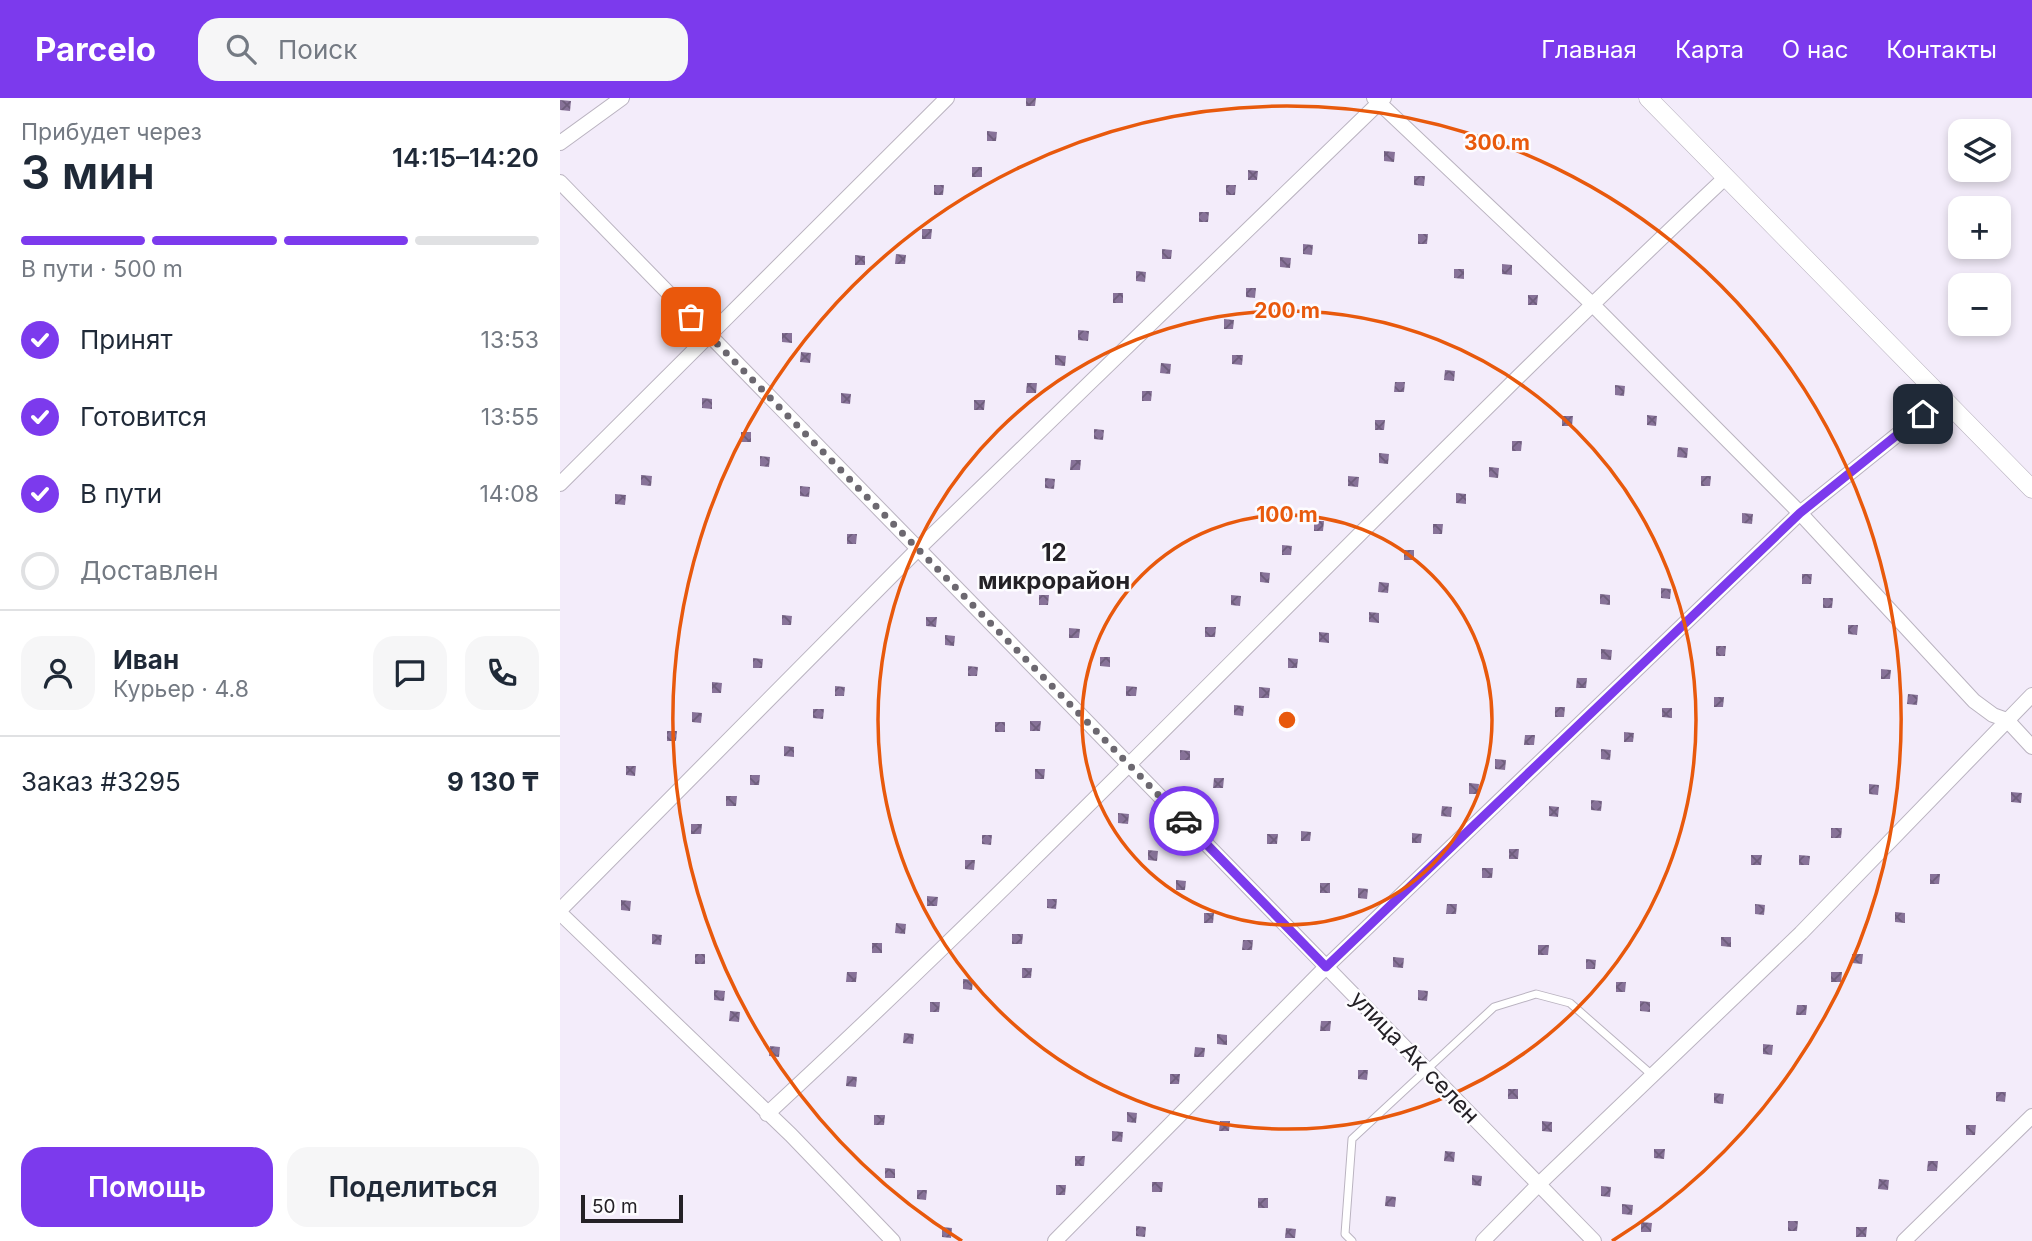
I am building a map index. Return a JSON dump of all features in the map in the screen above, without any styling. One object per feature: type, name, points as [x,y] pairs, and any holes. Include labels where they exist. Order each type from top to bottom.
[{"type":"street","points":[[560,143],[622,98]]},
{"type":"street","points":[[560,484],[947,98]]},
{"type":"street","points":[[1648,98],[2032,489]]},
{"type":"street","points":[[893,1241],[560,911],[918,549],[1379,100],[1591,303],[1800,513],[1974,701],[1993,715],[2007,720],[2032,747]]},
{"type":"street","points":[[767,1114],[1129,765],[1591,303],[1726,177]]},
{"type":"street","name":"улица Ак селен","points":[[560,182],[1594,1241]]},
{"type":"street","points":[[1055,1241],[1326,967],[1800,513],[1943,398]]},
{"type":"street","points":[[1483,1241],[1801,933],[2032,695]]},
{"type":"street","points":[[1904,1241],[2032,1116]]},
{"type":"lane","points":[[1352,1241],[1345,1234],[1352,1139],[1494,1007],[1536,994],[1570,1003],[1652,1076]]},
{"type":"building","points":[[1026,98],[1036,98],[1035,106],[1026,106]]},
{"type":"building","points":[[560,100],[571,101],[570,111],[560,110]]},
{"type":"building","points":[[987,131],[997,132],[996,141],[987,141]]},
{"type":"building","points":[[1384,151],[1395,152],[1394,162],[1384,161]]},
{"type":"building","points":[[972,167],[982,167],[982,177],[972,177]]},
{"type":"building","points":[[1248,170],[1258,171],[1257,180],[1248,180]]},
{"type":"building","points":[[1414,176],[1425,176],[1424,186],[1414,185]]},
{"type":"building","points":[[934,185],[944,185],[943,195],[934,195]]},
{"type":"building","points":[[1226,185],[1236,185],[1235,195],[1226,195]]},
{"type":"building","points":[[1199,212],[1209,212],[1208,222],[1199,222]]},
{"type":"building","points":[[922,229],[932,229],[931,239],[922,239]]},
{"type":"building","points":[[1418,234],[1428,234],[1427,244],[1418,244]]},
{"type":"building","points":[[1303,244],[1313,245],[1312,255],[1303,254]]},
{"type":"building","points":[[1162,249],[1172,250],[1171,259],[1162,259]]},
{"type":"building","points":[[896,254],[906,255],[905,264],[895,264]]},
{"type":"building","points":[[855,255],[865,256],[865,265],[855,265]]},
{"type":"building","points":[[1280,257],[1291,258],[1290,268],[1280,267]]},
{"type":"building","points":[[1502,264],[1512,265],[1512,275],[1502,274]]},
{"type":"building","points":[[1454,269],[1464,269],[1464,279],[1454,278]]},
{"type":"building","points":[[1136,271],[1146,272],[1145,282],[1136,281]]},
{"type":"building","points":[[1246,288],[1256,288],[1255,298],[1246,297]]},
{"type":"building","points":[[1113,293],[1123,293],[1123,303],[1113,303]]},
{"type":"building","points":[[1528,295],[1538,295],[1537,305],[1528,305]]},
{"type":"building","points":[[1224,319],[1234,320],[1233,329],[1224,329]]},
{"type":"building","points":[[1078,330],[1089,331],[1088,341],[1078,340]]},
{"type":"building","points":[[782,333],[792,333],[792,343],[782,342]]},
{"type":"building","points":[[801,352],[811,353],[810,363],[800,362]]},
{"type":"building","points":[[1055,355],[1066,356],[1065,366],[1055,365]]},
{"type":"building","points":[[1232,355],[1243,355],[1242,365],[1232,364]]},
{"type":"building","points":[[1161,363],[1171,364],[1170,374],[1160,373]]},
{"type":"building","points":[[1445,370],[1455,371],[1454,381],[1444,380]]},
{"type":"building","points":[[1395,382],[1405,382],[1404,392],[1394,392]]},
{"type":"building","points":[[1027,383],[1037,383],[1036,393],[1026,393]]},
{"type":"building","points":[[1615,385],[1625,386],[1624,396],[1615,395]]},
{"type":"building","points":[[1142,391],[1152,391],[1151,401],[1142,401]]},
{"type":"building","points":[[841,393],[851,394],[850,404],[841,403]]},
{"type":"building","points":[[702,398],[712,399],[712,409],[702,408]]},
{"type":"building","points":[[974,400],[985,400],[984,410],[974,410]]},
{"type":"building","points":[[1647,415],[1657,416],[1656,426],[1647,425]]},
{"type":"building","points":[[1562,416],[1573,416],[1572,426],[1562,426]]},
{"type":"building","points":[[1375,420],[1385,420],[1384,430],[1375,430]]},
{"type":"building","points":[[1094,429],[1104,430],[1103,440],[1094,439]]},
{"type":"building","points":[[741,432],[751,432],[751,442],[741,442]]},
{"type":"building","points":[[1512,441],[1522,441],[1521,451],[1512,451]]},
{"type":"building","points":[[1678,447],[1688,448],[1687,458],[1677,457]]},
{"type":"building","points":[[1379,453],[1389,454],[1388,464],[1379,463]]},
{"type":"building","points":[[760,456],[770,457],[769,467],[760,466]]},
{"type":"building","points":[[1071,460],[1081,460],[1080,470],[1070,470]]},
{"type":"building","points":[[1489,467],[1499,468],[1498,478],[1489,477]]},
{"type":"building","points":[[641,475],[652,476],[651,486],[641,485]]},
{"type":"building","points":[[1348,476],[1359,477],[1358,487],[1348,486]]},
{"type":"building","points":[[1701,476],[1711,476],[1710,486],[1701,486]]},
{"type":"building","points":[[1045,478],[1055,479],[1054,489],[1045,488]]},
{"type":"building","points":[[800,486],[810,487],[809,497],[800,496]]},
{"type":"building","points":[[1456,493],[1466,494],[1466,504],[1456,503]]},
{"type":"building","points":[[615,494],[626,495],[625,505],[615,504]]},
{"type":"building","points":[[1742,513],[1753,514],[1752,524],[1742,523]]},
{"type":"building","points":[[1314,521],[1324,521],[1323,531],[1314,531]]},
{"type":"building","points":[[1433,524],[1443,524],[1442,534],[1433,534]]},
{"type":"building","points":[[847,534],[857,534],[856,544],[847,544]]},
{"type":"building","points":[[1282,545],[1292,546],[1291,555],[1282,555]]},
{"type":"building","points":[[1404,550],[1414,550],[1414,560],[1404,560]]},
{"type":"building","points":[[1260,572],[1270,573],[1269,583],[1260,582]]},
{"type":"building","points":[[1802,574],[1812,574],[1811,584],[1802,584]]},
{"type":"building","points":[[1023,575],[1033,575],[1032,585],[1022,584]]},
{"type":"building","points":[[1379,582],[1389,583],[1388,593],[1378,592]]},
{"type":"building","points":[[1661,588],[1671,589],[1670,599],[1661,598]]},
{"type":"building","points":[[1600,594],[1610,595],[1610,605],[1600,604]]},
{"type":"building","points":[[1039,595],[1049,595],[1048,605],[1039,605]]},
{"type":"building","points":[[1231,595],[1241,596],[1240,606],[1231,605]]},
{"type":"building","points":[[1823,598],[1833,598],[1832,608],[1823,608]]},
{"type":"building","points":[[1369,612],[1379,613],[1379,623],[1369,622]]},
{"type":"building","points":[[782,615],[792,616],[791,625],[782,625]]},
{"type":"building","points":[[926,617],[937,617],[936,627],[926,626]]},
{"type":"building","points":[[1848,625],[1858,625],[1857,635],[1848,634]]},
{"type":"building","points":[[1205,627],[1216,627],[1215,637],[1205,637]]},
{"type":"building","points":[[1069,628],[1080,629],[1079,638],[1069,638]]},
{"type":"building","points":[[1319,632],[1329,633],[1329,643],[1319,642]]},
{"type":"building","points":[[945,635],[955,636],[954,646],[945,645]]},
{"type":"building","points":[[1716,646],[1726,646],[1725,656],[1716,656]]},
{"type":"building","points":[[1601,649],[1612,650],[1611,660],[1601,659]]},
{"type":"building","points":[[1100,657],[1110,657],[1110,667],[1100,666]]},
{"type":"building","points":[[753,658],[763,659],[762,668],[753,668]]},
{"type":"building","points":[[1288,658],[1298,659],[1297,668],[1288,668]]},
{"type":"building","points":[[968,666],[978,667],[977,676],[968,676]]},
{"type":"building","points":[[1881,669],[1891,670],[1890,679],[1881,679]]},
{"type":"building","points":[[1577,678],[1587,678],[1586,688],[1576,688]]},
{"type":"building","points":[[712,682],[722,683],[721,693],[712,693]]},
{"type":"building","points":[[835,686],[845,687],[844,696],[835,696]]},
{"type":"building","points":[[1126,686],[1137,687],[1136,696],[1126,696]]},
{"type":"building","points":[[1259,687],[1270,688],[1269,698],[1259,698]]},
{"type":"building","points":[[1908,694],[1918,695],[1917,705],[1907,704]]},
{"type":"building","points":[[1714,697],[1724,697],[1723,707],[1714,707]]},
{"type":"building","points":[[1234,705],[1244,706],[1243,716],[1234,715]]},
{"type":"building","points":[[1555,707],[1565,707],[1564,717],[1555,717]]},
{"type":"building","points":[[1662,708],[1672,708],[1672,718],[1662,717]]},
{"type":"building","points":[[813,709],[824,709],[823,719],[813,718]]},
{"type":"building","points":[[692,712],[702,713],[701,723],[692,722]]},
{"type":"building","points":[[1030,721],[1041,721],[1040,731],[1030,731]]},
{"type":"building","points":[[995,722],[1005,722],[1005,732],[995,732]]},
{"type":"building","points":[[667,731],[677,731],[676,741],[667,741]]},
{"type":"building","points":[[1624,732],[1634,733],[1633,742],[1624,742]]},
{"type":"building","points":[[1525,735],[1535,735],[1534,745],[1524,745]]},
{"type":"building","points":[[784,746],[794,747],[794,757],[784,756]]},
{"type":"building","points":[[1601,749],[1611,750],[1610,760],[1601,759]]},
{"type":"building","points":[[1180,750],[1190,751],[1190,760],[1180,760]]},
{"type":"building","points":[[1495,759],[1506,760],[1505,770],[1495,769]]},
{"type":"building","points":[[626,766],[636,766],[635,776],[626,775]]},
{"type":"building","points":[[1035,769],[1045,769],[1044,779],[1035,779]]},
{"type":"building","points":[[750,775],[760,775],[759,785],[750,785]]},
{"type":"building","points":[[1214,778],[1224,778],[1223,788],[1213,788]]},
{"type":"building","points":[[1469,783],[1479,784],[1478,794],[1469,794]]},
{"type":"building","points":[[1869,784],[1879,785],[1878,795],[1869,794]]},
{"type":"building","points":[[2011,792],[2022,793],[2021,803],[2011,802]]},
{"type":"building","points":[[726,796],[737,796],[736,806],[726,806]]},
{"type":"building","points":[[1591,800],[1602,801],[1601,811],[1591,810]]},
{"type":"building","points":[[1442,806],[1452,807],[1451,817],[1441,816]]},
{"type":"building","points":[[1549,806],[1559,807],[1558,817],[1549,816]]},
{"type":"building","points":[[1118,813],[1129,814],[1128,824],[1118,823]]},
{"type":"building","points":[[691,824],[702,824],[701,834],[691,834]]},
{"type":"building","points":[[1831,828],[1842,828],[1841,838],[1831,838]]},
{"type":"building","points":[[1301,831],[1311,832],[1310,841],[1301,841]]},
{"type":"building","points":[[1412,833],[1422,834],[1421,843],[1412,843]]},
{"type":"building","points":[[1267,834],[1278,834],[1277,844],[1267,844]]},
{"type":"building","points":[[982,835],[992,835],[991,845],[982,844]]},
{"type":"building","points":[[1509,849],[1519,849],[1518,859],[1509,859]]},
{"type":"building","points":[[1148,850],[1158,851],[1157,861],[1148,860]]},
{"type":"building","points":[[1751,855],[1762,855],[1761,865],[1751,865]]},
{"type":"building","points":[[1799,855],[1810,856],[1809,865],[1799,865]]},
{"type":"building","points":[[965,860],[975,860],[974,870],[965,869]]},
{"type":"building","points":[[1482,868],[1493,868],[1492,878],[1482,878]]},
{"type":"building","points":[[1930,874],[1940,874],[1939,884],[1930,884]]},
{"type":"building","points":[[1176,880],[1186,881],[1185,890],[1176,890]]},
{"type":"building","points":[[1320,883],[1330,883],[1330,893],[1320,893]]},
{"type":"building","points":[[1358,888],[1368,889],[1367,899],[1358,898]]},
{"type":"building","points":[[927,896],[938,897],[937,906],[927,906]]},
{"type":"building","points":[[1047,899],[1057,899],[1056,909],[1047,908]]},
{"type":"building","points":[[621,900],[631,901],[630,911],[621,910]]},
{"type":"building","points":[[1447,904],[1457,904],[1456,914],[1446,914]]},
{"type":"building","points":[[1755,904],[1765,905],[1764,915],[1755,914]]},
{"type":"building","points":[[1895,912],[1905,913],[1905,923],[1895,922]]},
{"type":"building","points":[[1204,913],[1214,913],[1213,923],[1204,923]]},
{"type":"building","points":[[896,923],[906,924],[905,934],[895,933]]},
{"type":"building","points":[[652,934],[662,935],[661,945],[652,944]]},
{"type":"building","points":[[1012,934],[1023,934],[1022,944],[1012,944]]},
{"type":"building","points":[[1721,937],[1731,937],[1731,947],[1721,946]]},
{"type":"building","points":[[1243,940],[1253,940],[1252,950],[1242,950]]},
{"type":"building","points":[[872,943],[882,943],[882,953],[872,953]]},
{"type":"building","points":[[1538,945],[1549,945],[1548,955],[1538,955]]},
{"type":"building","points":[[695,954],[705,954],[705,964],[695,964]]},
{"type":"building","points":[[1852,954],[1863,954],[1862,964],[1852,963]]},
{"type":"building","points":[[1393,957],[1404,958],[1403,968],[1393,967]]},
{"type":"building","points":[[1586,959],[1596,960],[1595,969],[1586,969]]},
{"type":"building","points":[[1022,968],[1032,968],[1031,978],[1022,978]]},
{"type":"building","points":[[847,972],[857,972],[856,982],[846,982]]},
{"type":"building","points":[[1831,972],[1842,972],[1841,982],[1831,982]]},
{"type":"building","points":[[963,979],[973,980],[972,990],[963,989]]},
{"type":"building","points":[[1616,982],[1626,982],[1625,992],[1616,992]]},
{"type":"building","points":[[714,990],[725,991],[724,1001],[714,1000]]},
{"type":"building","points":[[1418,990],[1428,991],[1427,1001],[1418,1000]]},
{"type":"building","points":[[1640,1001],[1650,1002],[1650,1012],[1640,1011]]},
{"type":"building","points":[[930,1002],[940,1002],[939,1012],[930,1012]]},
{"type":"building","points":[[1797,1005],[1807,1005],[1806,1015],[1796,1015]]},
{"type":"building","points":[[730,1011],[740,1012],[739,1022],[729,1021]]},
{"type":"building","points":[[1321,1021],[1331,1021],[1330,1031],[1320,1031]]},
{"type":"building","points":[[904,1033],[914,1034],[913,1044],[903,1043]]},
{"type":"building","points":[[1217,1034],[1227,1035],[1227,1045],[1217,1044]]},
{"type":"building","points":[[1763,1044],[1773,1045],[1772,1055],[1763,1054]]},
{"type":"building","points":[[770,1046],[780,1047],[779,1057],[769,1056]]},
{"type":"building","points":[[1195,1047],[1205,1048],[1204,1057],[1194,1057]]},
{"type":"building","points":[[1358,1070],[1368,1070],[1367,1080],[1358,1079]]},
{"type":"building","points":[[1170,1074],[1180,1074],[1179,1084],[1170,1084]]},
{"type":"building","points":[[847,1076],[857,1077],[856,1087],[846,1086]]},
{"type":"building","points":[[1508,1089],[1518,1089],[1518,1099],[1508,1099]]},
{"type":"building","points":[[1996,1092],[2006,1092],[2005,1102],[1996,1101]]},
{"type":"building","points":[[1714,1093],[1724,1094],[1723,1104],[1714,1103]]},
{"type":"building","points":[[1127,1112],[1137,1113],[1136,1123],[1127,1122]]},
{"type":"building","points":[[874,1115],[885,1115],[884,1125],[874,1125]]},
{"type":"building","points":[[1220,1121],[1230,1121],[1229,1131],[1219,1131]]},
{"type":"building","points":[[1542,1121],[1552,1122],[1552,1132],[1542,1131]]},
{"type":"building","points":[[1966,1125],[1976,1125],[1975,1135],[1966,1135]]},
{"type":"building","points":[[1112,1131],[1123,1132],[1122,1142],[1112,1141]]},
{"type":"building","points":[[1654,1149],[1665,1149],[1664,1159],[1654,1158]]},
{"type":"building","points":[[1445,1151],[1455,1152],[1454,1162],[1444,1161]]},
{"type":"building","points":[[1075,1156],[1085,1156],[1084,1166],[1075,1166]]},
{"type":"building","points":[[1928,1161],[1938,1161],[1937,1171],[1927,1171]]},
{"type":"building","points":[[885,1168],[895,1169],[895,1178],[885,1178]]},
{"type":"building","points":[[1472,1175],[1482,1176],[1481,1186],[1472,1185]]},
{"type":"building","points":[[1879,1179],[1889,1180],[1888,1190],[1878,1189]]},
{"type":"building","points":[[1152,1182],[1163,1182],[1162,1192],[1152,1192]]},
{"type":"building","points":[[1056,1185],[1066,1185],[1065,1195],[1056,1195]]},
{"type":"building","points":[[1601,1186],[1611,1187],[1610,1197],[1601,1196]]},
{"type":"building","points":[[917,1190],[927,1190],[926,1200],[917,1199]]},
{"type":"building","points":[[1386,1196],[1396,1197],[1395,1207],[1385,1206]]},
{"type":"building","points":[[1258,1198],[1268,1198],[1268,1208],[1258,1208]]},
{"type":"building","points":[[1622,1204],[1633,1205],[1632,1215],[1622,1214]]},
{"type":"building","points":[[1788,1221],[1798,1221],[1797,1231],[1788,1231]]},
{"type":"building","points":[[1641,1222],[1652,1223],[1651,1232],[1641,1232]]},
{"type":"building","points":[[1136,1226],[1146,1227],[1145,1237],[1136,1236]]},
{"type":"building","points":[[942,1227],[952,1228],[951,1238],[942,1237]]},
{"type":"building","points":[[1856,1227],[1867,1227],[1866,1237],[1856,1237]]},
{"type":"building","points":[[1286,1228],[1296,1229],[1295,1238],[1285,1238]]},
{"type":"way so far","points":[[691,317],[1184,821]]},
{"type":"district","name":"12 микрорайон","points":[[1054,566]]},
{"type":"route","points":[[1184,821],[1326,967],[1800,513],[1923,414]]}]
